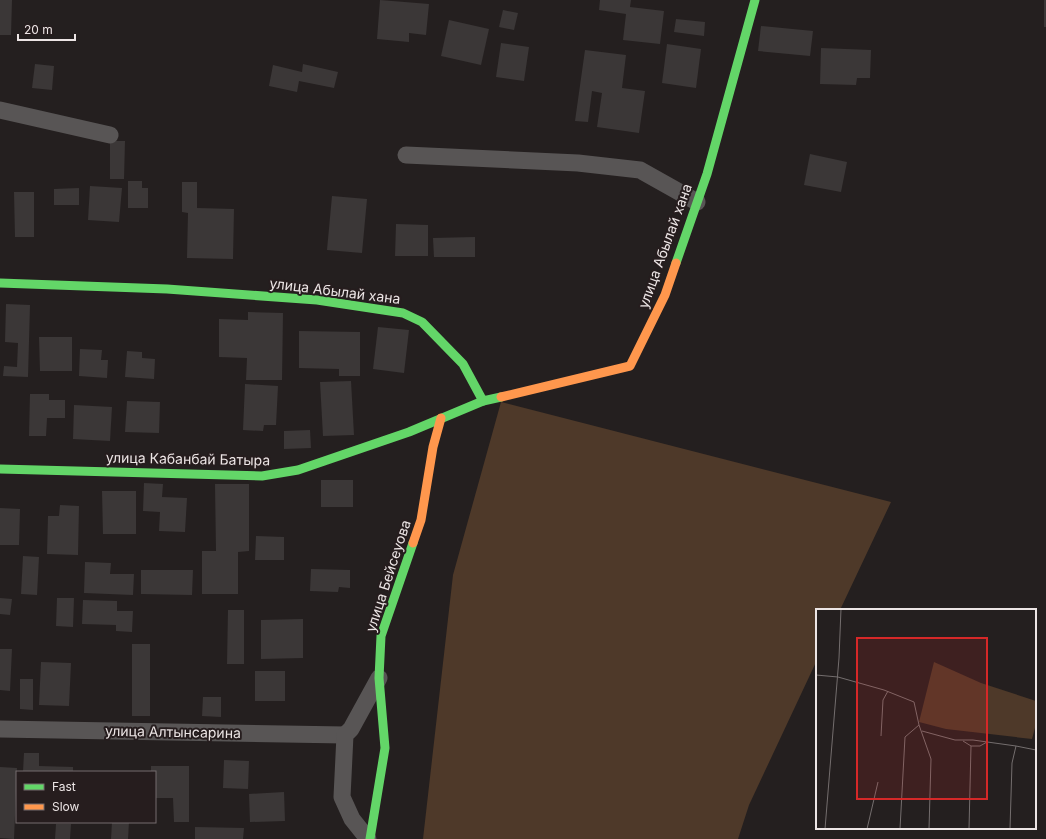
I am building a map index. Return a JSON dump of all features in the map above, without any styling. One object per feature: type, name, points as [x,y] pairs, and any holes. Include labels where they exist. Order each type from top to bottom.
[{"type":"street","name":"улица Абылай хана","points":[[0,283],[168,289],[317,300],[403,313],[422,322],[463,364],[483,401],[630,366],[665,295],[707,174],[755,0]]},
{"type":"street","points":[[0,110],[110,135]]},
{"type":"street","points":[[406,155],[578,163],[640,170],[697,202]]},
{"type":"street","name":"улица Кабанбай Батыра","points":[[0,469],[262,476],[298,470],[409,432],[483,401]]},
{"type":"street","name":"улица Бейсеуова","points":[[369,839],[384,748],[378,678],[381,636],[421,520],[433,447],[442,418]]},
{"type":"street","points":[[369,839],[352,819],[342,796],[345,735],[351,729],[378,678]]},
{"type":"street","name":"улица Алтынсарина","points":[[0,730],[345,735]]},
{"type":"shaded area","points":[[501,402],[891,502],[840,609],[816,609],[816,662],[749,805],[738,839],[423,839],[453,575]]},
{"type":"building","points":[[0,0],[12,0],[11,35],[0,35]]},
{"type":"building","points":[[380,0],[429,4],[426,35],[409,33],[409,42],[377,39]]},
{"type":"building","points":[[600,0],[631,0],[630,7],[664,11],[660,44],[623,40],[626,14],[599,10]]},
{"type":"building","points":[[1044,0],[1046,0],[1046,27],[1044,27]]},
{"type":"building","points":[[503,10],[518,13],[514,30],[499,27]]},
{"type":"building","points":[[676,19],[705,22],[704,36],[674,32]]},
{"type":"building","points":[[449,20],[489,29],[481,65],[441,56]]},
{"type":"building","points":[[761,26],[813,31],[810,56],[758,51]]},
{"type":"building","points":[[501,43],[529,47],[524,81],[496,77]]},
{"type":"building","points":[[667,44],[701,49],[696,88],[662,83]]},
{"type":"building","points":[[821,48],[871,50],[870,78],[857,78],[856,85],[820,84]]},
{"type":"building","points":[[585,50],[626,55],[622,88],[645,91],[639,133],[597,127],[602,93],[592,91],[588,122],[575,121]]},
{"type":"building","points":[[35,64],[54,66],[52,90],[32,88]]},
{"type":"building","points":[[303,64],[338,72],[334,88],[299,81],[297,92],[269,86],[273,65],[302,72]]},
{"type":"building","points":[[110,141],[125,141],[124,179],[110,179]]},
{"type":"building","points":[[810,154],[847,162],[841,192],[804,185]]},
{"type":"building","points":[[128,181],[142,181],[142,188],[148,188],[148,208],[128,208]]},
{"type":"building","points":[[182,182],[197,182],[197,208],[234,209],[233,259],[187,258],[188,213],[182,212]]},
{"type":"building","points":[[90,186],[122,188],[119,222],[88,220]]},
{"type":"building","points":[[79,188],[79,205],[54,205],[54,189]]},
{"type":"building","points":[[14,192],[34,192],[34,237],[15,237]]},
{"type":"building","points":[[332,196],[367,199],[362,253],[327,250]]},
{"type":"building","points":[[396,224],[428,225],[428,256],[395,256]]},
{"type":"building","points":[[475,237],[475,257],[434,257],[433,238]]},
{"type":"building","points":[[6,304],[30,305],[28,377],[3,376],[4,366],[17,367],[18,343],[5,342]]},
{"type":"building","points":[[248,312],[283,313],[282,380],[246,380],[247,358],[219,357],[219,319],[248,320]]},
{"type":"building","points":[[378,327],[409,330],[404,373],[373,369]]},
{"type":"building","points":[[299,331],[360,332],[360,376],[339,376],[339,369],[299,368]]},
{"type":"building","points":[[39,337],[72,337],[72,371],[40,371]]},
{"type":"building","points":[[80,349],[102,350],[101,360],[108,360],[107,378],[79,376]]},
{"type":"building","points":[[127,351],[142,352],[142,358],[155,359],[154,379],[125,377]]},
{"type":"building","points":[[351,381],[354,435],[323,436],[320,382]]},
{"type":"building","points":[[245,384],[278,386],[276,425],[264,425],[263,431],[243,430]]},
{"type":"building","points":[[30,394],[49,394],[49,400],[65,400],[65,418],[47,418],[46,436],[29,436]]},
{"type":"building","points":[[127,401],[160,402],[159,433],[125,432]]},
{"type":"building","points":[[74,405],[112,407],[110,441],[73,439]]},
{"type":"building","points":[[310,430],[311,448],[284,449],[284,431]]},
{"type":"building","points":[[321,480],[353,480],[353,507],[321,507]]},
{"type":"building","points":[[144,483],[163,484],[162,497],[187,498],[185,532],[159,531],[160,512],[143,511]]},
{"type":"building","points":[[215,484],[249,484],[249,551],[238,552],[238,594],[202,594],[202,551],[216,551]]},
{"type":"building","points":[[102,491],[136,491],[136,534],[103,534]]},
{"type":"building","points":[[60,505],[79,506],[78,555],[47,554],[48,516],[59,516]]},
{"type":"building","points":[[0,508],[20,509],[19,545],[0,545]]},
{"type":"building","points":[[256,536],[284,537],[284,560],[255,560]]},
{"type":"building","points":[[23,556],[39,557],[37,595],[21,594]]},
{"type":"building","points":[[85,562],[111,563],[110,574],[134,574],[133,595],[84,593]]},
{"type":"building","points":[[311,569],[350,570],[350,588],[339,587],[338,592],[310,591]]},
{"type":"building","points":[[141,570],[193,570],[192,595],[141,594]]},
{"type":"building","points":[[0,598],[12,599],[10,615],[0,614]]},
{"type":"building","points":[[57,598],[74,598],[73,627],[56,626]]},
{"type":"building","points":[[83,600],[117,601],[117,611],[133,611],[132,632],[116,631],[116,625],[82,624]]},
{"type":"building","points":[[228,610],[244,610],[244,664],[227,664]]},
{"type":"building","points":[[303,619],[303,658],[261,659],[261,620]]},
{"type":"building","points":[[132,644],[150,644],[150,716],[132,716]]},
{"type":"building","points":[[0,649],[12,649],[10,691],[0,690]]},
{"type":"building","points":[[41,662],[71,663],[69,706],[39,705]]},
{"type":"building","points":[[255,671],[285,671],[285,701],[255,701]]},
{"type":"building","points":[[20,679],[33,679],[33,710],[20,709]]},
{"type":"building","points":[[203,697],[221,697],[221,717],[202,716]]},
{"type":"building","points":[[24,753],[39,753],[39,766],[73,767],[73,771],[23,771]]},
{"type":"building","points":[[224,760],[249,761],[248,789],[223,788]]},
{"type":"building","points":[[151,766],[189,766],[189,822],[174,822],[173,798],[156,798],[156,771],[151,771]]},
{"type":"building","points":[[0,767],[17,768],[14,839],[0,838]]},
{"type":"building","points":[[284,792],[285,821],[250,822],[249,794]]},
{"type":"building","points":[[112,823],[129,823],[128,839],[111,839]]},
{"type":"building","points":[[56,824],[71,824],[70,839],[55,839]]},
{"type":"building","points":[[195,827],[244,828],[243,839],[195,839]]},
{"type":"traffic: fast","points":[[676,263],[707,174],[755,0]]},
{"type":"traffic: fast","points":[[0,283],[167,289],[317,300],[403,313],[422,322],[463,364],[483,401],[501,397]]},
{"type":"traffic: fast","points":[[0,469],[262,476],[298,470],[409,432],[483,401]]},
{"type":"traffic: fast","points":[[370,839],[385,748],[379,678],[381,636],[413,543]]},
{"type":"traffic: slow","points":[[501,397],[630,366],[665,295],[676,263]]},
{"type":"traffic: slow","points":[[413,543],[421,520],[433,447],[441,418]]}]
